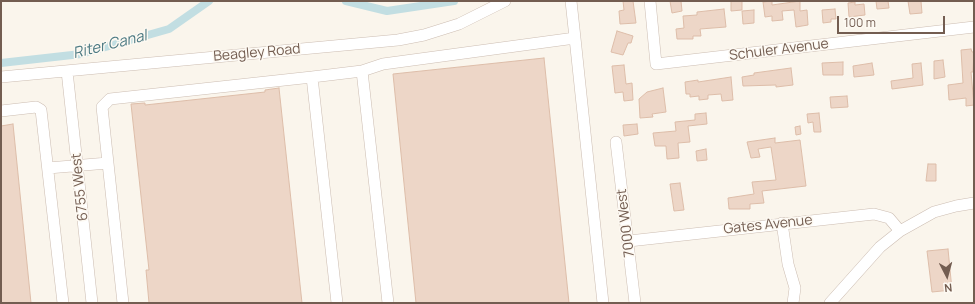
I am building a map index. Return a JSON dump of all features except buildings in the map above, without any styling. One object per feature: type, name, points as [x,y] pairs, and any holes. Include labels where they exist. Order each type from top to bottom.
[{"type":"street","name":"Beagley Road","points":[[1,77],[410,38],[459,24],[505,1]]},
{"type":"street","points":[[571,1],[603,303]]},
{"type":"street","name":"Schuler Avenue","points":[[650,1],[656,64],[974,28]]},
{"type":"street","points":[[123,303],[102,107],[110,99],[362,71],[383,64],[575,38]]},
{"type":"street","name":"6755 West","points":[[67,71],[92,303]]},
{"type":"street","points":[[362,71],[388,303]]},
{"type":"street","points":[[312,77],[338,303]]},
{"type":"street","points":[[1,111],[36,107],[41,110],[63,303]]},
{"type":"street","name":"7000 West","points":[[616,142],[629,241],[635,303]]},
{"type":"street","points":[[48,168],[108,163]]},
{"type":"street","points":[[830,303],[880,247],[900,231],[934,212],[974,203]]},
{"type":"street","name":"Gates Avenue","points":[[629,241],[874,214],[889,218],[900,231]]},
{"type":"street","points":[[782,223],[788,264],[795,288],[794,303]]},
{"type":"waterway","name":"Riter Canal","points":[[1,63],[81,54],[169,29],[209,1]]},
{"type":"waterway","name":"Riter Canal","points":[[346,1],[387,11],[454,1]]}]
